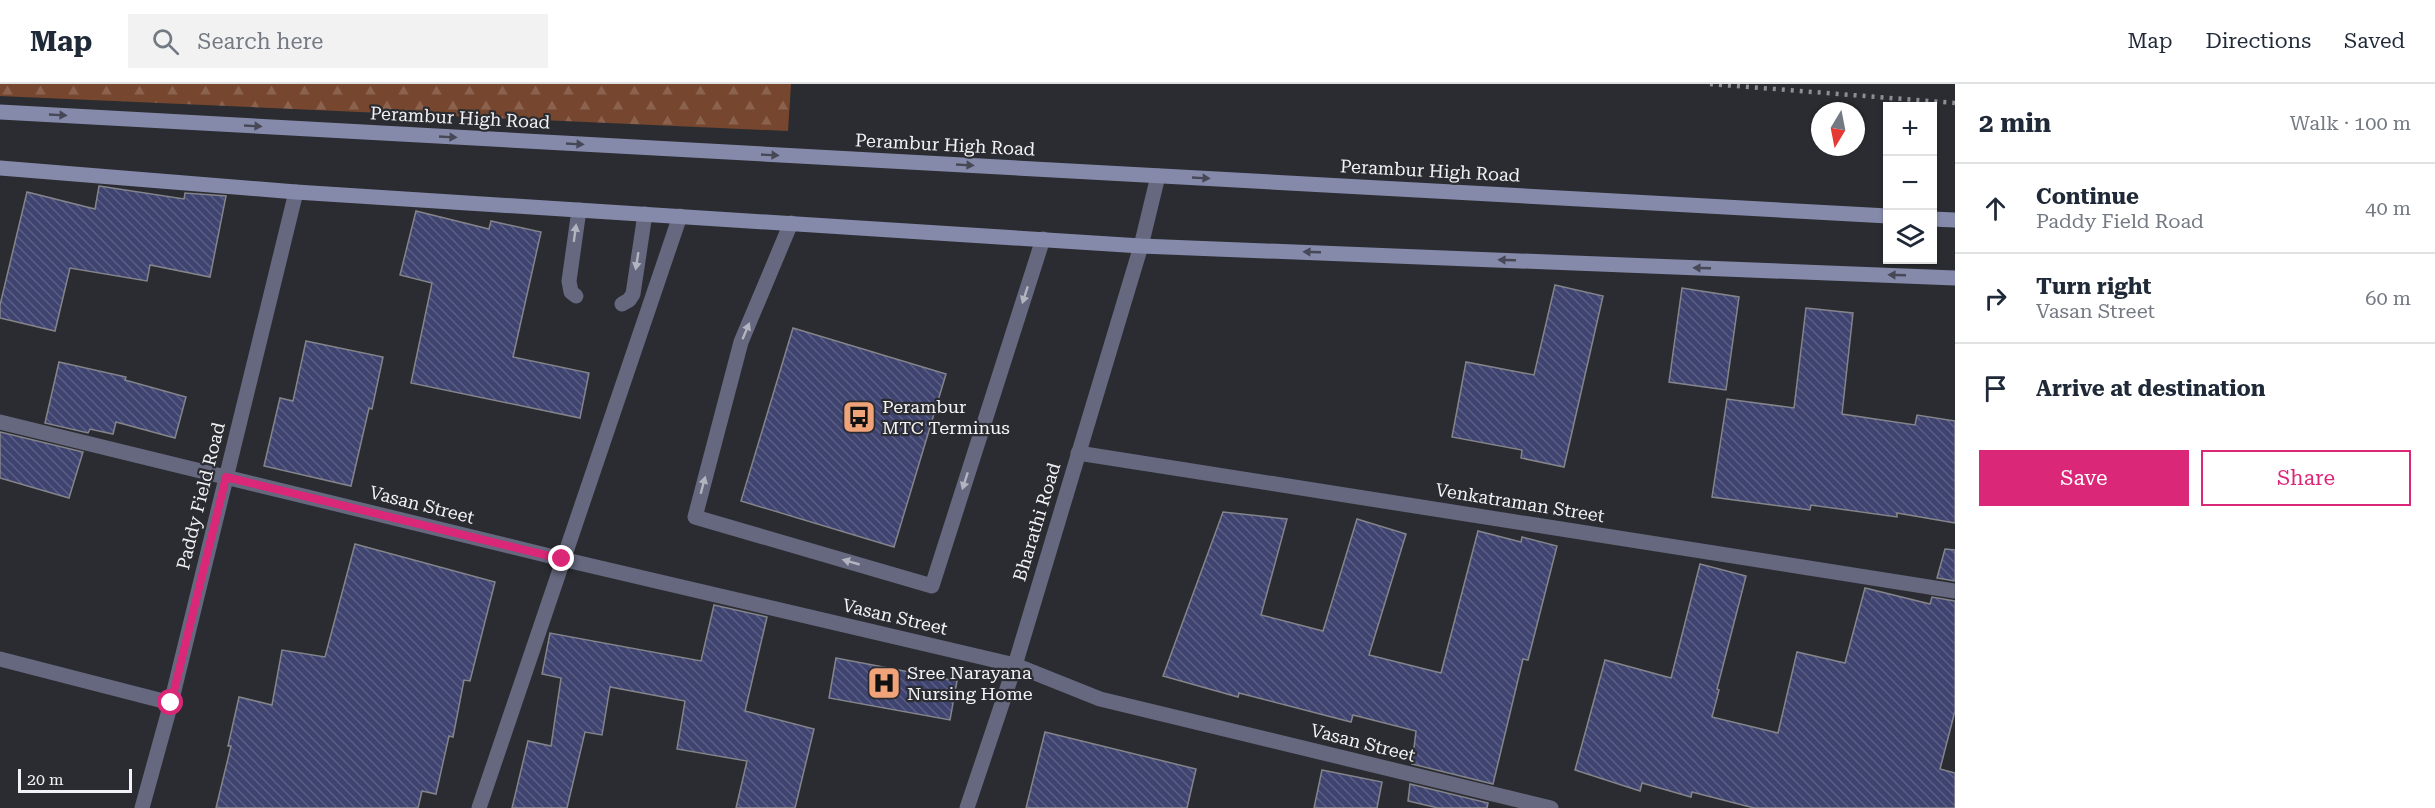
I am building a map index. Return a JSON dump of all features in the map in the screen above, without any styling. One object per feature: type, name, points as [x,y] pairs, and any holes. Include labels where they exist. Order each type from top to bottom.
[{"type":"main road","name":"Perambur High Road","points":[[0,112],[1883,216]]},
{"type":"main road","points":[[0,168],[296,192],[1141,246],[1955,278]]},
{"type":"main road","points":[[1937,219],[1955,220]]},
{"type":"street","name":"Bharathi Road","points":[[967,808],[1015,665],[1141,246],[1158,176]]},
{"type":"street","name":"Paddy Field Road","points":[[142,808],[171,703],[296,192]]},
{"type":"street","points":[[576,296],[571,292],[569,280],[579,210]]},
{"type":"street","points":[[622,304],[633,294],[645,214]]},
{"type":"street","points":[[479,808],[680,216]]},
{"type":"street","points":[[791,223],[741,342],[695,517],[932,586],[1043,239]]},
{"type":"street","name":"Vasan Street","points":[[0,422],[562,559],[1015,665],[1100,699],[1551,808]]},
{"type":"street","name":"Venkatraman Street","points":[[1078,453],[1955,591]]},
{"type":"street","points":[[0,659],[171,703]]},
{"type":"green space","points":[[0,84],[791,84],[788,131],[0,96]]},
{"type":"building","points":[[99,186],[184,199],[185,193],[226,196],[210,277],[150,265],[147,281],[70,268],[55,331],[0,318],[0,305],[27,192],[95,209]]},
{"type":"building","points":[[416,211],[489,229],[491,221],[541,232],[513,357],[589,373],[580,418],[411,383],[432,283],[400,275]]},
{"type":"building","points":[[1555,285],[1603,296],[1564,467],[1521,458],[1522,450],[1452,437],[1466,362],[1534,375]]},
{"type":"building","points":[[1682,288],[1739,297],[1726,390],[1669,382]]},
{"type":"building","points":[[1806,308],[1853,313],[1842,414],[1915,425],[1917,415],[1955,421],[1955,523],[1897,513],[1897,517],[1811,505],[1810,510],[1712,497],[1727,399],[1794,408]]},
{"type":"building","points":[[793,328],[946,374],[894,547],[741,501]]},
{"type":"building","points":[[306,341],[383,357],[372,409],[369,408],[351,486],[264,466],[280,398],[293,401]]},
{"type":"building","points":[[59,362],[126,377],[125,380],[186,397],[175,438],[116,422],[113,434],[90,429],[88,433],[45,423]]},
{"type":"building","points":[[0,432],[83,452],[69,498],[0,478]]},
{"type":"building","points":[[1223,512],[1287,519],[1261,615],[1323,631],[1357,519],[1406,534],[1369,655],[1441,673],[1478,531],[1521,542],[1522,537],[1557,546],[1528,660],[1523,659],[1493,784],[1412,764],[1416,731],[1353,715],[1351,722],[1239,693],[1238,697],[1163,676]]},
{"type":"building","points":[[355,544],[495,582],[470,681],[464,680],[453,737],[449,736],[436,794],[422,791],[418,808],[216,808],[231,746],[228,746],[239,697],[272,705],[282,650],[325,657]]},
{"type":"building","points":[[1945,549],[1955,550],[1955,581],[1937,578]]},
{"type":"building","points":[[1700,564],[1746,576],[1712,717],[1778,733],[1797,652],[1845,663],[1865,588],[1930,604],[1932,597],[1955,601],[1955,711],[1940,769],[1955,773],[1955,808],[1754,808],[1692,792],[1691,797],[1642,783],[1640,791],[1575,770],[1605,660],[1671,678]]},
{"type":"building","points":[[714,605],[767,617],[745,711],[814,729],[795,808],[736,808],[747,761],[677,749],[685,701],[610,687],[602,735],[585,732],[567,808],[512,808],[528,741],[551,746],[561,678],[542,674],[550,633],[701,661]]},
{"type":"building","points":[[836,658],[957,681],[950,720],[829,698]]},
{"type":"building","points":[[1045,732],[1196,769],[1187,808],[1026,808]]},
{"type":"building","points":[[1322,770],[1382,782],[1377,808],[1314,808]]},
{"type":"building","points":[[1410,784],[1488,803],[1487,808],[1438,808],[1408,801]]},
{"type":"railway","points":[[1710,84],[1955,103]]},
{"type":"place","name":"Perambur MTC Terminus","points":[[859,417]]},
{"type":"place","name":"Sree Narayana Nursing Home","points":[[884,683]]},
{"type":"route","points":[[171,703],[226,477],[562,559]]}]
